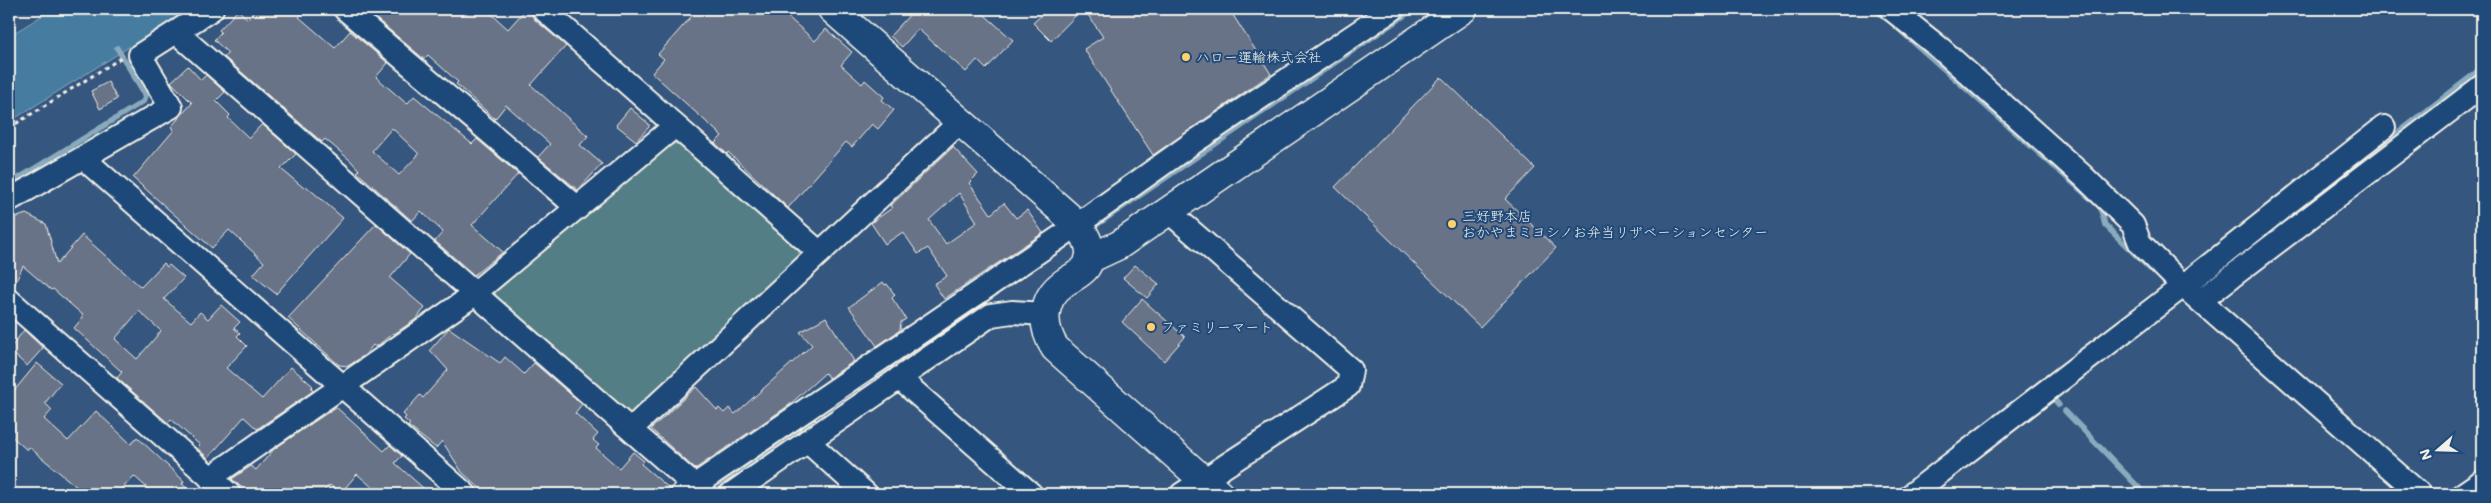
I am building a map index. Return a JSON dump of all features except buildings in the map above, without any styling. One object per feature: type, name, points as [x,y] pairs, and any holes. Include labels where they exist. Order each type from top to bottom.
[{"type":"street","points":[[9,200],[171,107],[140,55],[212,9]]},
{"type":"street","points":[[345,9],[578,208]]},
{"type":"street","points":[[543,9],[820,253]]},
{"type":"street","points":[[832,9],[960,122],[1083,237],[1119,245],[1463,9]]},
{"type":"street","points":[[176,32],[631,429],[695,491],[1083,237],[1191,144],[1393,9]]},
{"type":"street","points":[[1891,9],[1941,49],[2083,176],[2133,225],[2140,243],[2192,293],[2420,494]]},
{"type":"street","points":[[1912,494],[2192,293],[2345,175],[2482,86]]},
{"type":"street","points":[[631,429],[960,122]]},
{"type":"street","points":[[210,478],[343,387],[475,293],[675,126]]},
{"type":"street","points":[[2345,175],[2384,127]]},
{"type":"street","points":[[83,158],[465,494]]},
{"type":"street","points":[[1083,237],[1086,266],[1057,288],[1044,314],[1049,339],[1055,348],[1202,489],[1348,386],[1351,370],[1168,211]]},
{"type":"street","points":[[9,300],[229,494]]},
{"type":"street","points":[[731,494],[991,316],[1012,312],[1044,314]]},
{"type":"street","points":[[899,378],[1031,494]]},
{"type":"street","points":[[807,441],[866,494]]},
{"type":"street","points":[[2463,494],[2482,481]]},
{"type":"path","points":[[9,128],[117,61]]},
{"type":"green space","points":[[682,143],[798,247],[800,259],[636,412],[624,415],[495,301],[496,289],[664,148]]},
{"type":"water","points":[[53,9],[190,9],[9,122],[9,36]]},
{"type":"waterway","points":[[1092,228],[1414,9]]},
{"type":"waterway","points":[[1874,9],[1887,19]]},
{"type":"waterway","points":[[1894,25],[2100,207],[2105,225],[2150,269]]},
{"type":"waterway","points":[[9,184],[144,101],[146,96],[117,48]]},
{"type":"waterway","points":[[2244,252],[2482,68]]},
{"type":"waterway","points":[[2053,398],[2059,405]]},
{"type":"waterway","points":[[2065,411],[2145,494]]},
{"type":"waterway","points":[[706,492],[812,419]]},
{"type":"place","name":"ハロー運輸株式会社","points":[[1186,57]]},
{"type":"place","name":"三好野本店 おかやまミヨシノお弁当リザベーションセンター","points":[[1452,224]]},
{"type":"place","name":"ファミリーマート","points":[[1151,327]]}]
